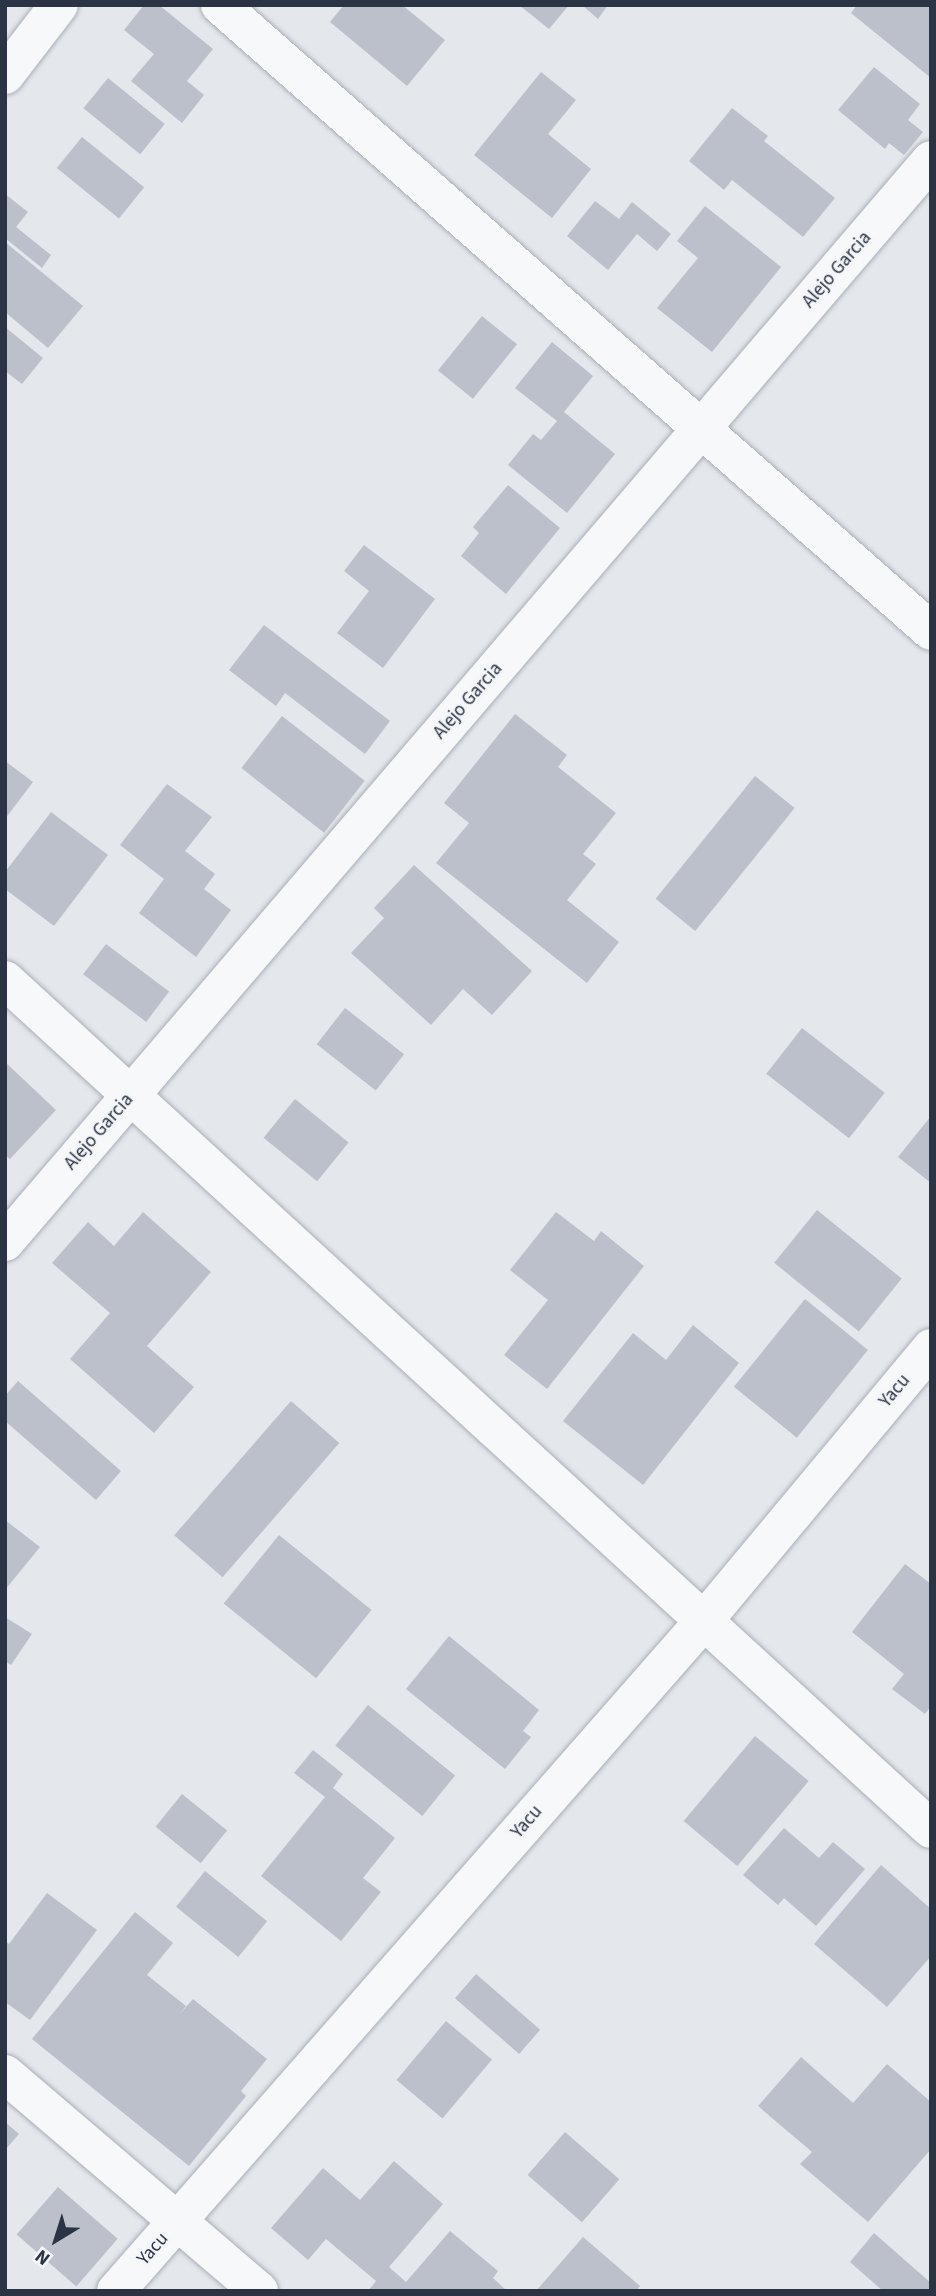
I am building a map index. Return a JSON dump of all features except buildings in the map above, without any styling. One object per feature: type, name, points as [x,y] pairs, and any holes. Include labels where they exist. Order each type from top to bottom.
[{"type":"street","points":[[5,75],[59,5]]},
{"type":"street","points":[[220,5],[931,631]]},
{"type":"street","name":"Alejo Garcia","points":[[5,1242],[931,160]]},
{"type":"street","points":[[5,980],[702,1623],[931,1829]]},
{"type":"street","name":"Yacu","points":[[117,2291],[702,1623],[931,1348]]},
{"type":"street","points":[[5,2074],[259,2291]]}]
